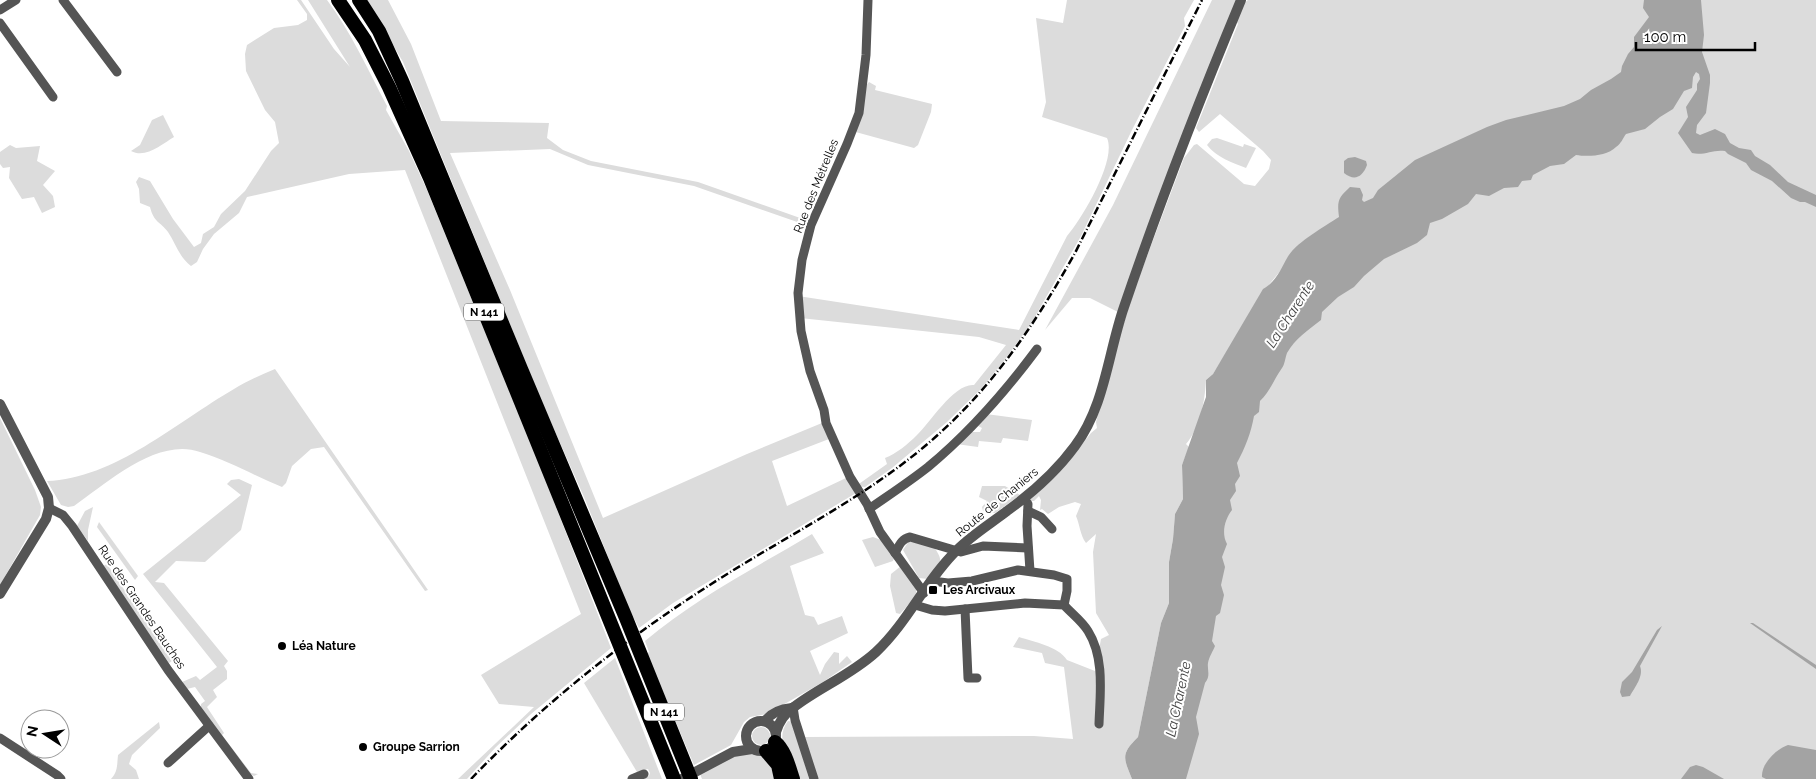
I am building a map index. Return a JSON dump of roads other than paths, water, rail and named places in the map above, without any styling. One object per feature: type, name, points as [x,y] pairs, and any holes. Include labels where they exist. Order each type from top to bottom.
[{"type":"highway","name":"N 141","points":[[338,0],[368,48],[430,178],[614,632],[655,730],[679,777]]},
{"type":"highway","name":"N 141","points":[[360,0],[379,31],[402,80],[626,618],[641,656],[679,777]]},
{"type":"highway","points":[[767,743],[778,765],[781,779]]},
{"type":"highway","points":[[767,743],[780,746],[793,779]]},
{"type":"street","points":[[0,10],[16,0]]},
{"type":"street","points":[[63,0],[117,72]]},
{"type":"street","name":"Rue des Métrelles","points":[[868,0],[866,55],[859,113],[811,225],[802,260],[798,293],[801,330],[810,371],[824,410],[826,423],[880,532],[924,593]]},
{"type":"street","name":"Route de Chaniers","points":[[793,707],[856,668],[870,657],[887,641],[956,551],[1024,498],[1049,476],[1075,447],[1090,423],[1100,396],[1124,306],[1203,94],[1241,0]]},
{"type":"street","points":[[0,23],[53,97]]},
{"type":"street","points":[[868,507],[928,467],[965,433],[1012,382],[1037,349]]},
{"type":"street","points":[[0,404],[48,497],[49,508],[44,524],[0,594]]},
{"type":"street","points":[[1024,498],[1028,504],[1030,571]]},
{"type":"street","name":"Rue des Grandes Bauches","points":[[49,508],[63,516],[72,526],[168,670],[249,779]]},
{"type":"street","points":[[1028,511],[1040,517],[1052,529]]},
{"type":"street","points":[[895,553],[900,543],[905,538],[910,537],[961,552],[983,546],[1028,548]]},
{"type":"street","points":[[932,581],[948,583],[972,581],[1018,570],[1030,571],[1067,579],[1068,592],[1064,605]]},
{"type":"street","points":[[915,605],[932,610],[965,610],[1025,603],[1064,605],[1088,631],[1098,657],[1100,686],[1099,724]]},
{"type":"street","points":[[965,610],[968,678],[977,678]]},
{"type":"street","points":[[733,752],[753,723],[764,721],[783,709],[793,707]]},
{"type":"street","points":[[679,777],[733,752],[767,743],[780,722],[793,707]]},
{"type":"street","points":[[793,707],[795,720],[814,779]]},
{"type":"street","points":[[764,721],[773,727],[767,743]]},
{"type":"street","points":[[168,763],[209,726]]},
{"type":"street","points":[[745,736],[748,745],[767,743]]},
{"type":"street","points":[[0,739],[61,779]]},
{"type":"street","points":[[632,779],[644,774]]},
{"type":"water","name":"La Charente","points":[[1644,0],[1701,0],[1704,35],[1702,52],[1710,75],[1710,83],[1706,113],[1697,125],[1696,133],[1700,135],[1715,129],[1725,134],[1730,143],[1739,148],[1751,150],[1755,156],[1770,165],[1788,182],[1816,195],[1816,207],[1791,198],[1772,181],[1751,170],[1746,163],[1725,151],[1701,154],[1692,153],[1678,133],[1688,117],[1686,107],[1697,90],[1697,84],[1700,79],[1699,74],[1696,72],[1693,77],[1692,88],[1684,91],[1673,109],[1645,129],[1626,134],[1612,150],[1597,155],[1576,155],[1564,164],[1550,166],[1533,175],[1531,180],[1522,181],[1518,187],[1504,188],[1489,196],[1476,194],[1468,204],[1442,219],[1430,223],[1427,235],[1417,243],[1384,259],[1354,287],[1338,297],[1322,312],[1321,320],[1290,348],[1283,366],[1267,394],[1260,401],[1259,412],[1254,416],[1243,452],[1237,463],[1240,476],[1235,484],[1236,491],[1230,500],[1232,510],[1227,518],[1224,531],[1227,544],[1222,557],[1225,567],[1221,585],[1224,595],[1220,613],[1216,616],[1212,641],[1215,646],[1209,661],[1208,678],[1196,717],[1199,734],[1186,779],[1132,779],[1125,756],[1138,737],[1161,623],[1169,603],[1169,562],[1175,514],[1183,499],[1182,465],[1206,397],[1206,380],[1213,374],[1263,289],[1274,279],[1297,246],[1339,217],[1339,200],[1350,187],[1360,188],[1364,202],[1373,198],[1378,190],[1415,160],[1506,120],[1564,106],[1580,99],[1621,72],[1628,54],[1634,47],[1634,37],[1649,17],[1643,8]]},
{"type":"water","points":[[1355,157],[1366,161],[1367,165],[1363,173],[1357,177],[1351,177],[1344,173],[1344,161]]},
{"type":"water","points":[[1750,623],[1753,623],[1816,665],[1816,669]]},
{"type":"water","points":[[1662,626],[1640,666],[1640,678],[1630,696],[1622,697],[1620,692],[1622,682],[1632,672],[1657,630]]},
{"type":"water","points":[[1788,745],[1816,750],[1816,779],[1766,779],[1762,777],[1764,767],[1770,758]]},
{"type":"water","points":[[1696,765],[1724,779],[1681,779],[1690,767]]},
{"type":"railway","points":[[471,779],[531,720],[595,667],[661,617],[892,472],[917,453],[962,412],[1016,348],[1061,278],[1202,0]]},
{"type":"place","name":"Les Arcivaux","points":[[933,590]]},
{"type":"place","name":"Léa Nature","points":[[282,646]]},
{"type":"place","name":"Groupe Sarrion","points":[[363,747]]}]
